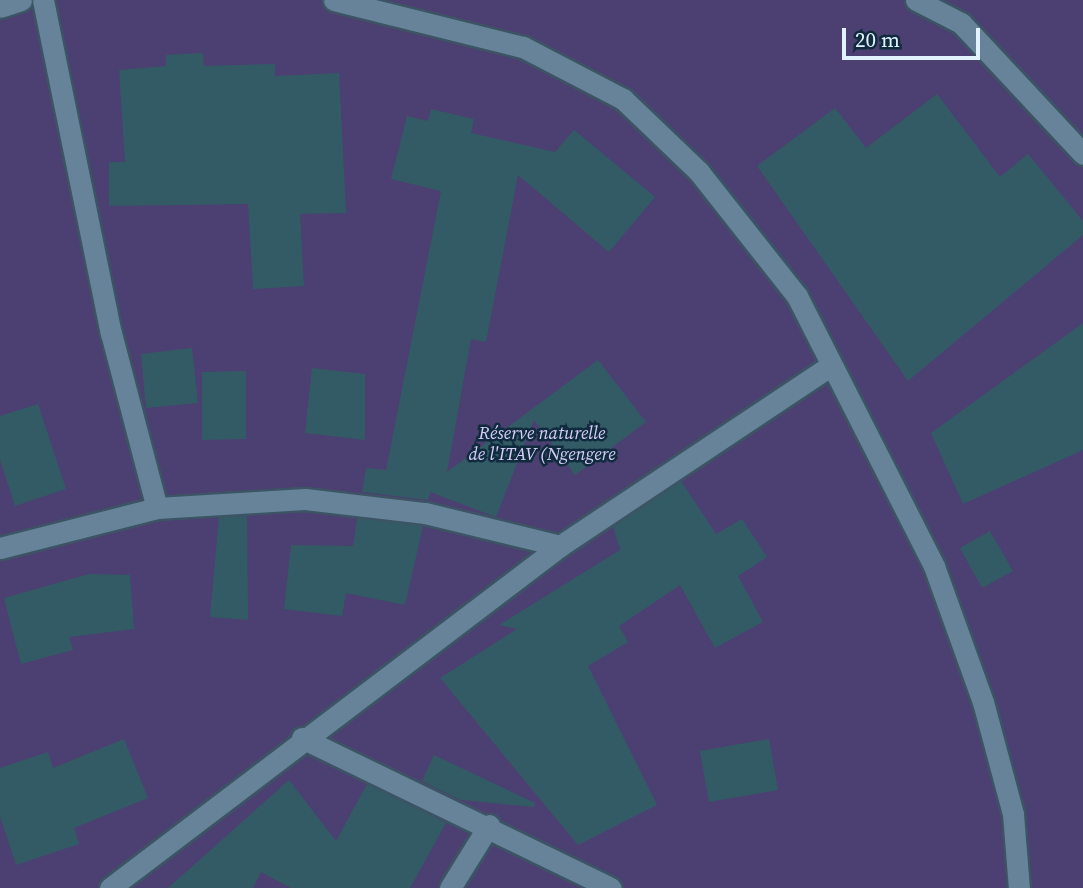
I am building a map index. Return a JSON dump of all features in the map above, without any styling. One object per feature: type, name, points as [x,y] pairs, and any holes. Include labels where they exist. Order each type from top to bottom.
[{"type":"street","points":[[0,7],[21,0]]},
{"type":"street","points":[[43,0],[111,333],[157,508]]},
{"type":"street","points":[[334,0],[523,47],[624,99],[699,172],[797,296],[830,366],[934,566],[1006,789],[1019,888]]},
{"type":"street","points":[[916,0],[961,23],[1083,154]]},
{"type":"street","points":[[110,888],[302,738],[560,546],[830,366]]},
{"type":"street","points":[[0,548],[157,508],[305,499],[425,513],[560,546]]},
{"type":"street","points":[[302,738],[488,825],[611,888]]},
{"type":"street","points":[[450,888],[488,825]]},
{"type":"green space","name":"Réserve naturelle de l'ITAV (Ngengere","points":[[0,0],[1083,0],[1083,888],[0,888]]},
{"type":"building","points":[[203,53],[204,66],[275,64],[275,76],[339,73],[346,213],[300,214],[304,286],[253,289],[248,204],[109,206],[109,162],[125,162],[119,70],[166,66],[166,55]]},
{"type":"building","points":[[937,94],[1000,177],[1028,154],[1083,221],[1083,235],[908,381],[757,166],[835,108],[866,148]]},
{"type":"building","points":[[431,109],[474,119],[471,133],[555,152],[574,130],[655,197],[609,252],[518,175],[486,342],[471,339],[447,472],[598,360],[646,422],[575,475],[534,420],[496,517],[430,492],[428,500],[362,492],[366,468],[386,470],[441,191],[391,179],[407,116],[428,121]]},
{"type":"building","points":[[1083,323],[1083,450],[963,504],[931,433]]},
{"type":"building","points":[[192,348],[198,403],[146,408],[141,354]]},
{"type":"building","points":[[312,368],[365,374],[365,440],[305,433]]},
{"type":"building","points":[[246,371],[246,439],[202,440],[202,372]]},
{"type":"building","points":[[38,404],[66,489],[15,506],[0,460],[0,416]]},
{"type":"building","points":[[681,481],[716,534],[742,519],[767,557],[738,576],[763,622],[715,648],[680,585],[619,626],[628,642],[588,666],[657,805],[578,845],[440,678],[517,629],[499,625],[620,550],[613,526]]},
{"type":"building","points":[[247,516],[248,620],[210,617],[219,517]]},
{"type":"building","points":[[357,518],[423,526],[405,605],[346,593],[342,616],[284,609],[291,545],[353,546]]},
{"type":"building","points":[[990,531],[1013,571],[982,588],[960,548]]},
{"type":"building","points":[[89,574],[130,575],[134,629],[69,637],[73,650],[21,664],[4,598]]},
{"type":"building","points":[[124,739],[148,798],[74,828],[79,844],[16,865],[0,816],[0,768],[48,752],[53,768]]},
{"type":"building","points":[[769,739],[778,790],[709,802],[700,751]]},
{"type":"building","points":[[434,755],[535,803],[534,807],[461,800],[422,781]]},
{"type":"building","points":[[289,780],[336,841],[367,784],[446,823],[410,888],[291,888],[261,872],[253,888],[168,888]]}]
